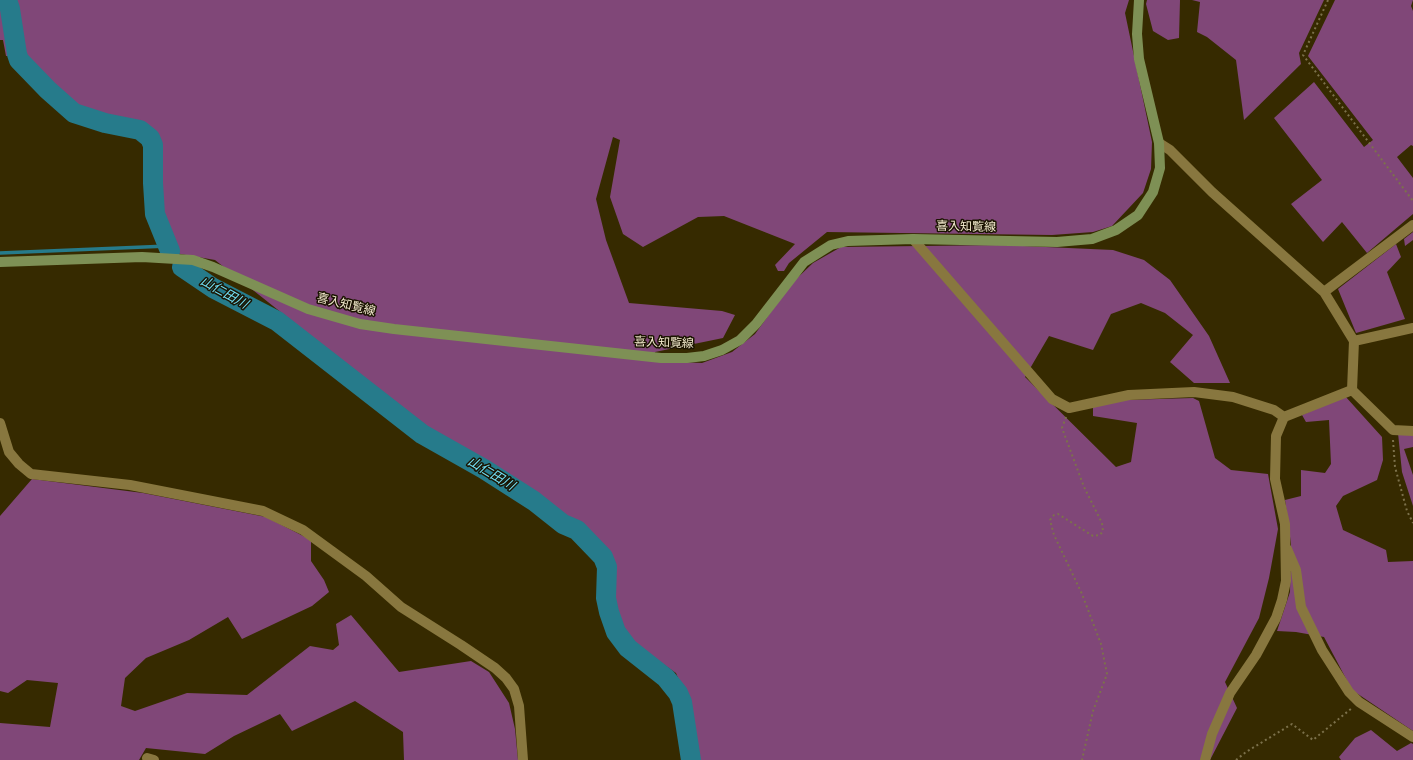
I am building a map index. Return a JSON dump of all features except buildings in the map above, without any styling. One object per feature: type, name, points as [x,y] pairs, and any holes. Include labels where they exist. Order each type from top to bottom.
[{"type":"main road","name":"喜入知覧線","points":[[0,262],[142,257],[192,260],[213,267],[308,309],[360,324],[402,330],[661,358],[687,358],[704,356],[722,350],[740,340],[756,324],[804,262],[831,245],[848,241],[913,239],[1057,242],[1092,239],[1104,235],[1127,223],[1138,215],[1153,192],[1160,168],[1160,143],[1139,59],[1137,34],[1139,0]]},
{"type":"street","points":[[1160,143],[1170,150],[1208,188],[1324,292],[1354,341],[1352,390],[1392,430],[1413,431]]},
{"type":"street","points":[[1324,292],[1413,225]]},
{"type":"street","points":[[913,239],[1052,398],[1069,408],[1129,395],[1194,392],[1233,397],[1274,410],[1284,417]]},
{"type":"street","points":[[1354,341],[1413,328]]},
{"type":"street","points":[[1204,760],[1212,734],[1230,693],[1256,655],[1276,618],[1282,600],[1286,581],[1285,524],[1275,479],[1276,436],[1284,417],[1352,390]]},
{"type":"street","points":[[0,423],[9,452],[19,464],[31,474],[130,486],[263,511],[303,530],[366,576],[401,607],[467,648],[495,668],[506,678],[514,689],[519,706],[523,760]]},
{"type":"street","points":[[1285,545],[1296,570],[1301,607],[1322,650],[1349,692],[1359,702],[1413,737]]},
{"type":"path","points":[[1328,0],[1303,55],[1413,201]]},
{"type":"path","points":[[1069,408],[1062,428],[1084,487],[1102,523],[1103,530],[1100,535],[1093,536],[1058,514],[1054,514],[1050,520],[1054,535],[1082,594],[1101,644],[1107,674],[1093,711],[1082,760]]},
{"type":"path","points":[[1392,430],[1395,467],[1407,510],[1413,523]]},
{"type":"path","points":[[1236,760],[1246,752],[1292,724],[1313,740],[1359,702]]},
{"type":"shaded area","points":[[0,0],[1129,0],[1125,13],[1152,142],[1151,169],[1143,193],[1112,226],[1093,232],[1052,235],[827,232],[789,263],[784,271],[778,271],[775,265],[795,244],[724,216],[698,217],[643,247],[623,234],[610,197],[620,140],[613,137],[596,199],[606,240],[629,303],[722,311],[735,315],[723,338],[655,352],[654,361],[702,363],[732,352],[755,334],[792,283],[813,263],[841,247],[1001,245],[1113,250],[1144,260],[1170,280],[1209,336],[1230,383],[1194,383],[1170,362],[1193,335],[1165,313],[1141,303],[1111,314],[1093,350],[1049,336],[1025,377],[1116,467],[1131,462],[1137,423],[1093,416],[1093,406],[1126,400],[1193,398],[1199,401],[1215,458],[1231,470],[1268,474],[1278,529],[1269,578],[1259,618],[1225,682],[1237,708],[1210,760],[684,760],[677,716],[681,685],[676,673],[624,637],[612,609],[611,560],[608,555],[580,525],[517,483],[432,432],[215,260],[175,253],[165,232],[161,194],[159,144],[143,125],[109,121],[83,114],[56,91],[21,56],[6,56],[3,40],[0,40]]},
{"type":"shaded area","points":[[1147,0],[1180,0],[1179,38],[1168,40],[1153,31],[1146,4]]},
{"type":"shaded area","points":[[1192,0],[1324,0],[1299,53],[1301,64],[1244,120],[1236,60],[1207,37],[1197,32],[1200,2]]},
{"type":"shaded area","points":[[1335,0],[1413,0],[1411,6],[1413,11],[1413,146],[1411,145],[1397,157],[1413,178],[1413,214],[1367,253],[1342,222],[1323,242],[1291,204],[1322,180],[1274,118],[1314,82],[1364,147],[1373,140],[1308,56]]},
{"type":"shaded area","points":[[1413,232],[1413,240],[1405,246],[1404,239]]},
{"type":"shaded area","points":[[1396,244],[1401,257],[1387,272],[1405,319],[1356,333],[1338,289]]},
{"type":"shaded area","points":[[1345,396],[1382,437],[1383,460],[1377,480],[1343,496],[1336,506],[1343,530],[1386,550],[1388,562],[1413,561],[1413,731],[1352,690],[1324,637],[1296,632],[1277,631],[1290,592],[1291,544],[1285,500],[1301,496],[1301,470],[1325,473],[1331,464],[1329,420],[1306,422],[1302,415]]},
{"type":"shaded area","points":[[1398,433],[1413,435],[1413,447],[1404,449],[1413,475],[1413,506],[1402,472]]},
{"type":"shaded area","points":[[32,479],[143,493],[266,517],[311,540],[311,561],[324,580],[329,592],[312,606],[242,639],[228,617],[189,640],[146,658],[125,678],[121,706],[135,711],[187,693],[247,695],[310,646],[333,650],[339,645],[336,624],[351,615],[399,672],[471,661],[489,672],[509,703],[515,729],[518,760],[404,760],[403,732],[355,701],[292,731],[280,714],[234,736],[205,754],[146,748],[139,760],[0,760],[0,723],[50,727],[58,683],[27,680],[8,693],[0,691],[0,516]]},
{"type":"shaded area","points":[[1371,730],[1397,751],[1411,743],[1413,744],[1413,760],[1341,760],[1339,757],[1355,738]]},
{"type":"waterway","name":"山仁田川","points":[[7,0],[19,60],[48,90],[74,113],[105,123],[140,130],[150,138],[153,145],[155,214],[170,251]]},
{"type":"waterway","points":[[0,253],[168,246]]},
{"type":"waterway","name":"山仁田川","points":[[182,267],[213,288],[277,321],[422,434],[484,469],[534,501],[563,524],[577,530],[603,557],[607,567],[606,598],[616,632],[628,648],[666,678],[678,693],[682,702],[691,760]]}]
